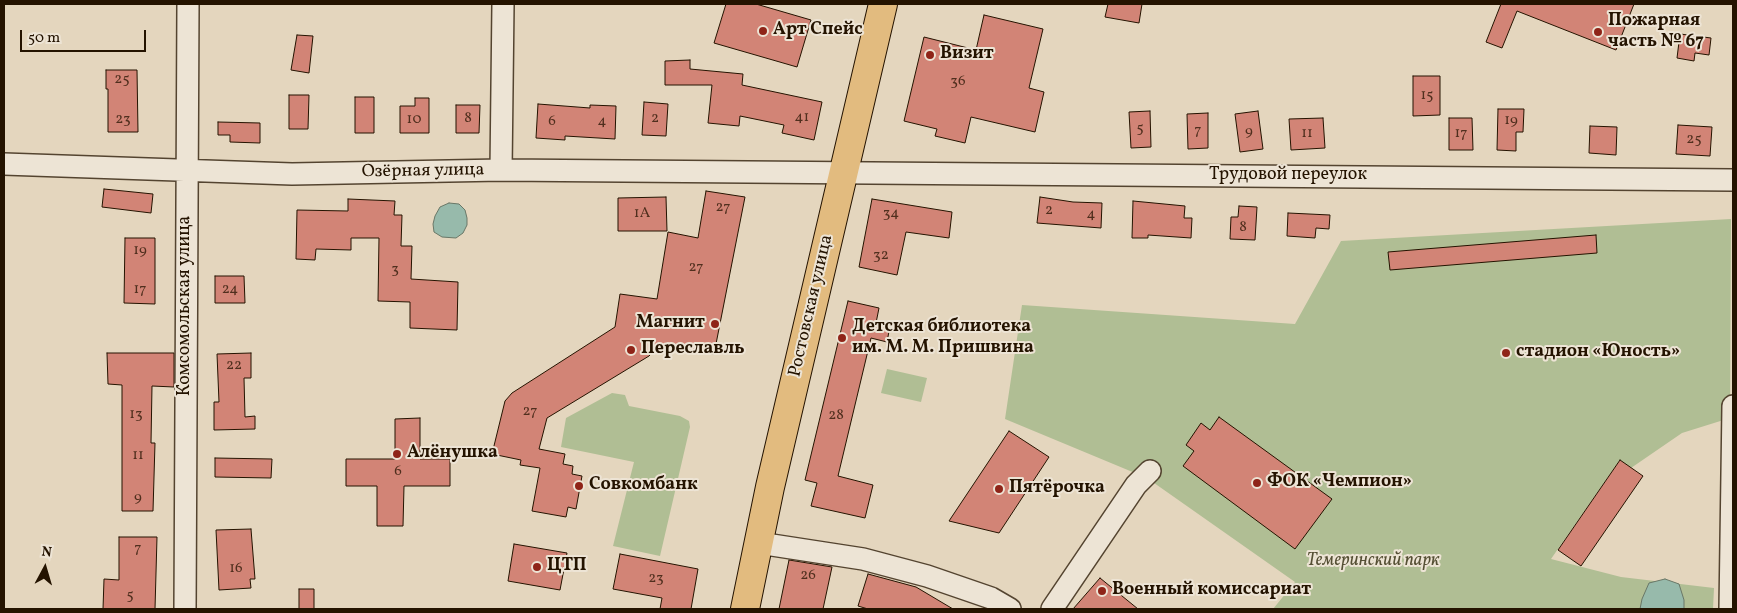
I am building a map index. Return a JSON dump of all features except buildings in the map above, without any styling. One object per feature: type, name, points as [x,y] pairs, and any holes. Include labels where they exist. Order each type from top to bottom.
[{"type":"main road","name":"Ростовская улица","points":[[745,609],[772,478],[883,4]]},
{"type":"street","name":"Комсомольская улица","points":[[185,609],[188,4]]},
{"type":"street","points":[[501,170],[503,4]]},
{"type":"street","name":"Озёрная улица","points":[[4,164],[292,174],[501,170],[843,173]]},
{"type":"street","name":"Трудовой переулок","points":[[843,173],[1733,180]]},
{"type":"street","points":[[1730,609],[1733,406]]},
{"type":"street","points":[[1052,609],[1136,485],[1150,471]]},
{"type":"street","points":[[759,543],[863,559],[927,576],[991,598],[1010,609]]},
{"type":"green space","name":"Темеринский парк","points":[[1731,219],[1730,418],[1682,433],[1631,468],[1619,461],[1551,559],[1621,577],[1714,588],[1713,609],[1273,609],[1295,582],[1147,478],[1005,419],[1022,305],[1295,324],[1341,241]]},
{"type":"green space","points":[[887,369],[927,378],[921,402],[881,393]]},
{"type":"green space","points":[[612,393],[625,395],[629,406],[680,416],[689,421],[690,427],[660,556],[613,546],[634,462],[561,447],[566,418]]},
{"type":"shaded area","points":[[449,203],[459,204],[465,210],[467,218],[467,225],[463,233],[456,238],[442,237],[434,232],[435,216],[440,207]]},
{"type":"shaded area","points":[[1665,579],[1679,584],[1684,600],[1684,609],[1640,609],[1649,583]]},
{"type":"place","name":"Арт Спейс","points":[[763,31]]},
{"type":"place","name":"Пожарная часть № 67","points":[[1598,32]]},
{"type":"place","name":"Визит","points":[[930,55]]},
{"type":"place","name":"Магнит","points":[[715,324]]},
{"type":"place","name":"Детская библиотека им. М. М. Пришвина","points":[[842,338]]},
{"type":"place","name":"Переславль","points":[[631,350]]},
{"type":"place","name":"стадион «Юность»","points":[[1506,353]]},
{"type":"place","name":"Алёнушка","points":[[397,454]]},
{"type":"place","name":"ФОК «Чемпион»","points":[[1257,483]]},
{"type":"place","name":"Совкомбанк","points":[[579,486]]},
{"type":"place","name":"Пятёрочка","points":[[999,489]]},
{"type":"place","name":"ЦТП","points":[[537,567]]},
{"type":"place","name":"Военный комиссариат","points":[[1102,591]]}]
